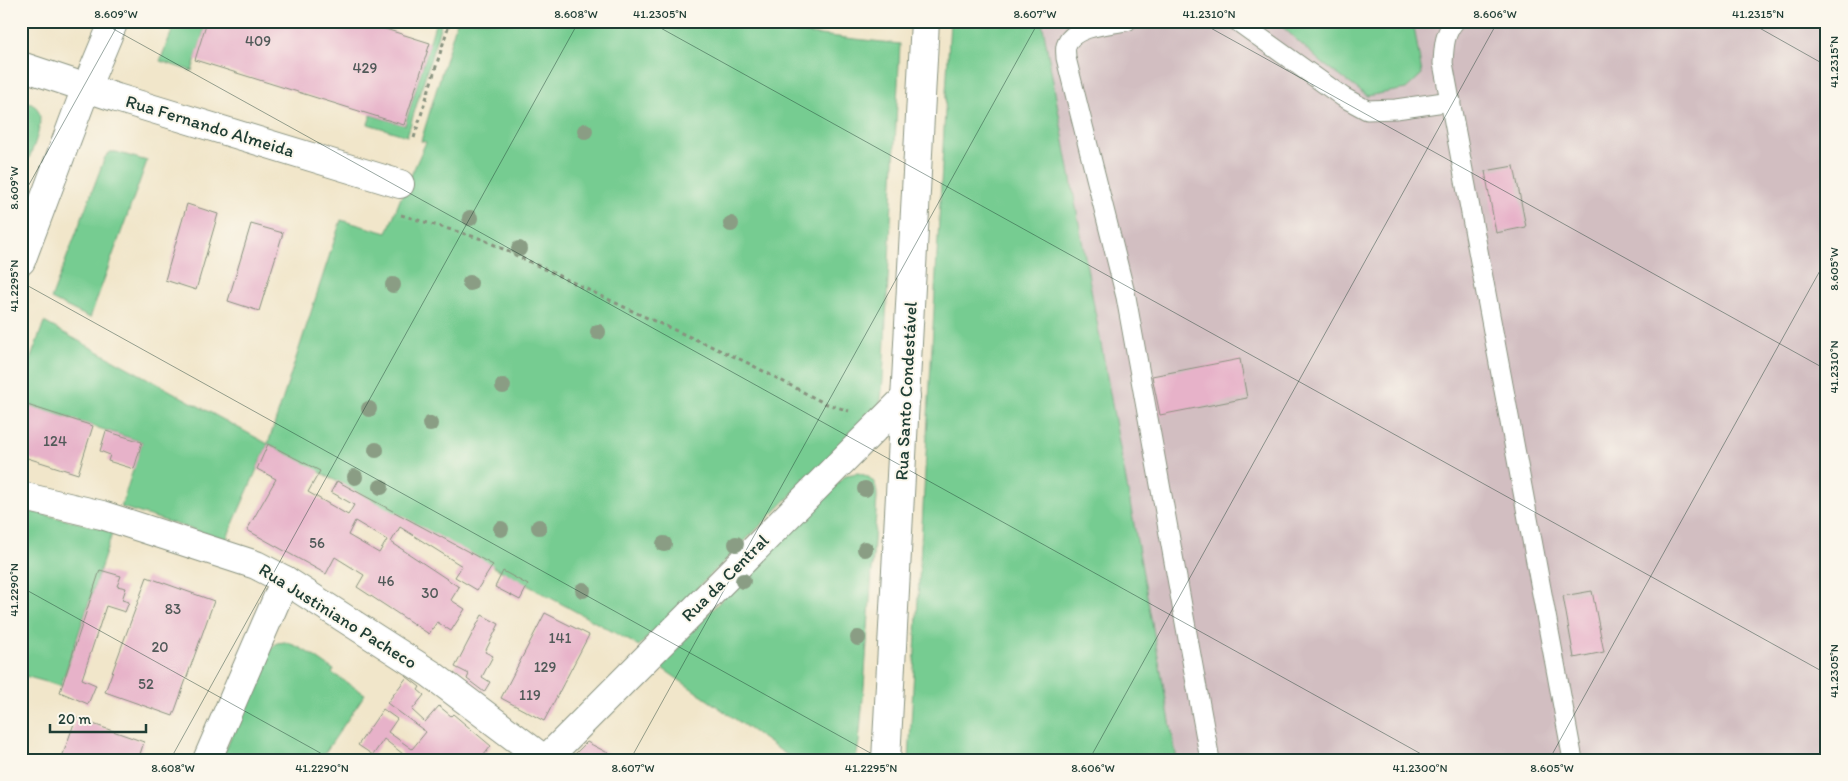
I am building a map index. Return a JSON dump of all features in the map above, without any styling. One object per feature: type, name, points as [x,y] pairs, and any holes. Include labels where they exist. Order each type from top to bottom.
[{"type":"street","points":[[21,260],[86,88],[114,21]]},
{"type":"street","name":"Rua Santo Condestável","points":[[886,760],[925,21]]},
{"type":"street","name":"Rua Fernando Almeida","points":[[21,66],[86,88],[400,184]]},
{"type":"street","name":"Rua da Central","points":[[545,760],[906,397]]},
{"type":"street","name":"Rua Justiniano Pacheco","points":[[21,496],[102,514],[256,565],[285,580],[431,674],[545,760]]},
{"type":"street","points":[[207,760],[285,580]]},
{"type":"lane","points":[[1127,21],[1089,28],[1076,33],[1065,47],[1066,58],[1126,297],[1210,760]]},
{"type":"lane","points":[[1237,21],[1343,97],[1367,110],[1396,109],[1451,101]]},
{"type":"lane","points":[[1455,21],[1451,25],[1444,42],[1444,62],[1573,760]]},
{"type":"path","points":[[414,138],[450,21]]},
{"type":"path","points":[[400,184],[394,206],[395,213],[482,239],[643,316],[744,361],[824,403],[857,413]]},
{"type":"shaded area","points":[[1042,21],[1276,21],[1322,63],[1422,74],[1413,21],[1827,21],[1827,760],[1177,760]]},
{"type":"green space","points":[[176,21],[207,21],[192,71],[160,61]]},
{"type":"green space","points":[[436,21],[442,21],[407,136],[368,124],[371,115],[405,125]]},
{"type":"green space","points":[[457,21],[695,21],[900,44],[883,379],[881,400],[877,410],[639,646],[268,444],[341,220],[387,233],[426,142],[421,141]]},
{"type":"green space","points":[[950,21],[1042,21],[1177,760],[909,760]]},
{"type":"green space","points":[[1276,21],[1413,21],[1422,74],[1406,89],[1367,96],[1322,63]]},
{"type":"green space","points":[[21,101],[35,106],[40,117],[40,125],[35,144],[21,177]]},
{"type":"green space","points":[[110,152],[147,161],[90,318],[51,299],[105,157]]},
{"type":"green space","points":[[44,322],[268,444],[226,540],[121,507],[142,442],[21,403],[21,385]]},
{"type":"green space","points":[[858,473],[867,476],[873,481],[877,498],[864,687],[856,760],[794,760],[659,666],[755,564],[846,475]]},
{"type":"green space","points":[[21,509],[113,531],[61,686],[21,675]]},
{"type":"green space","points":[[285,642],[311,654],[334,670],[332,673],[365,694],[320,760],[221,760],[267,652],[277,643]]},
{"type":"building","points":[[207,21],[360,21],[430,43],[404,125],[195,60]]},
{"type":"building","points":[[1514,166],[1526,227],[1496,233],[1485,171]]},
{"type":"building","points":[[187,204],[218,214],[196,290],[165,280]]},
{"type":"building","points":[[251,224],[283,233],[259,311],[228,301]]},
{"type":"building","points":[[1240,359],[1247,398],[1160,415],[1152,376]]},
{"type":"building","points":[[21,403],[93,426],[78,474],[21,456]]},
{"type":"building","points":[[106,431],[142,442],[134,469],[108,461],[110,455],[100,451]]},
{"type":"building","points":[[268,444],[320,471],[308,492],[348,515],[354,505],[331,492],[337,481],[493,565],[477,590],[455,577],[462,566],[400,527],[391,542],[459,587],[451,600],[465,609],[451,631],[437,622],[429,634],[357,587],[364,575],[335,557],[326,574],[247,530],[276,479],[257,469]],"holes":[[[355,521],[387,540],[379,553],[348,535]]]},
{"type":"building","points":[[100,570],[121,576],[117,586],[126,588],[122,600],[129,602],[125,612],[106,606],[82,679],[96,685],[88,704],[60,692]]},
{"type":"building","points":[[503,571],[528,585],[520,600],[495,587]]},
{"type":"building","points":[[147,577],[214,601],[173,716],[105,692]]},
{"type":"building","points":[[1592,591],[1604,652],[1574,658],[1563,596]]},
{"type":"building","points":[[545,613],[589,635],[544,721],[501,698]]},
{"type":"building","points":[[482,615],[499,624],[485,652],[493,656],[482,677],[490,682],[484,692],[467,679],[469,674],[455,667]]},
{"type":"building","points":[[407,677],[420,687],[418,690],[424,695],[412,710],[425,722],[439,706],[451,716],[453,714],[491,746],[480,760],[397,760],[403,754],[384,739],[373,755],[358,745],[383,709],[397,719],[388,732],[412,749],[426,732],[387,703]]},
{"type":"building","points":[[76,718],[144,742],[138,760],[61,760]]},
{"type":"building","points":[[587,742],[621,760],[569,760]]}]
